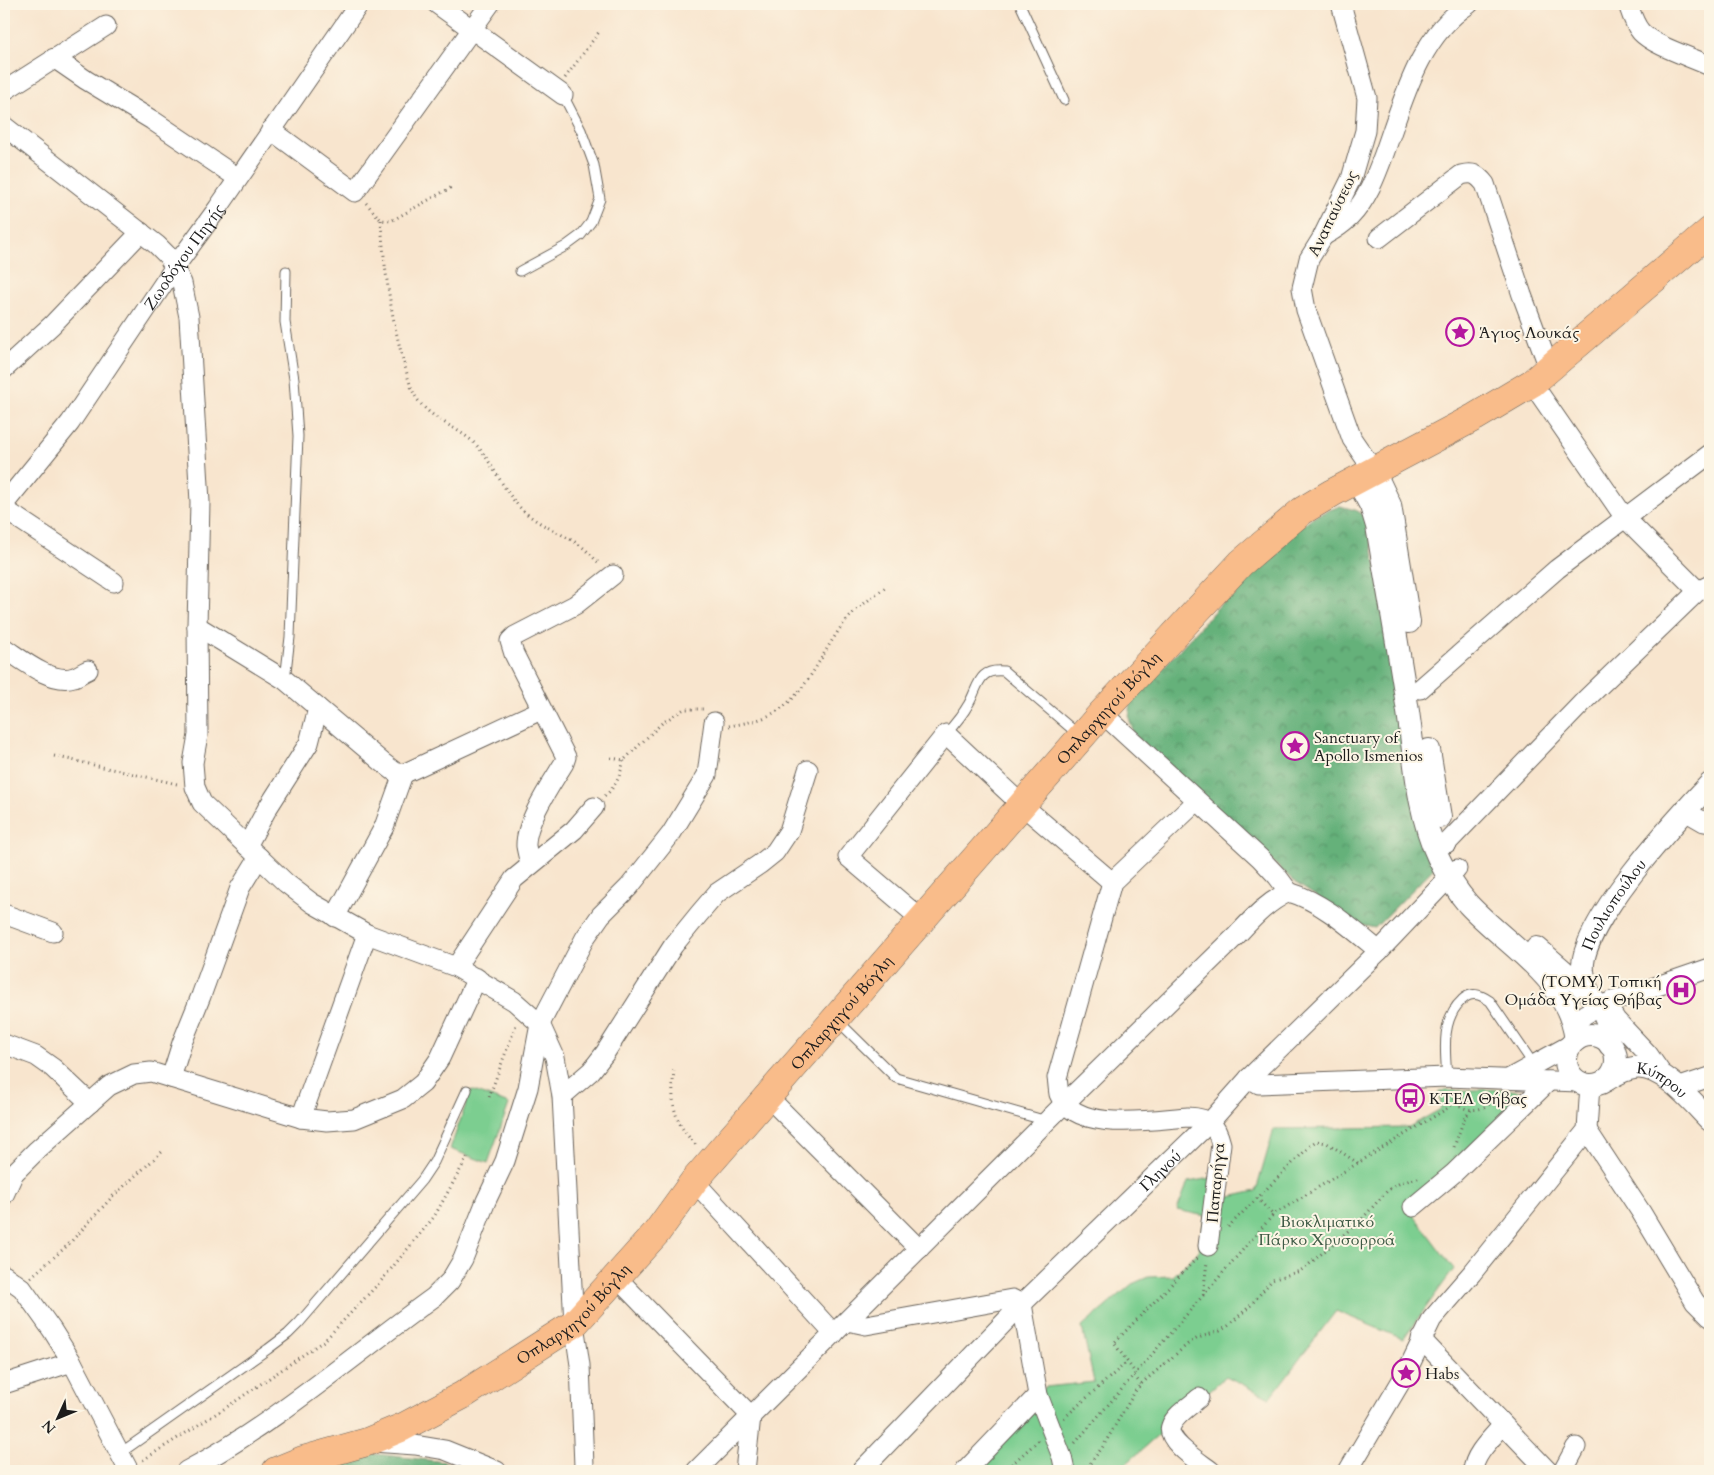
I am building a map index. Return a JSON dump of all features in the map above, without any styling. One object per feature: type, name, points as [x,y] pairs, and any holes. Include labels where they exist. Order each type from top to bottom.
[{"type":"main road","name":"Οπλαρχηγού Βόγλη","points":[[276,1471],[303,1460],[367,1442],[403,1427],[463,1395],[574,1324],[658,1232],[702,1171],[1102,713],[1241,563],[1302,511],[1475,418],[1540,375],[1710,231]]},
{"type":"street","name":"Ζωοδόχου Πηγής","points":[[4,504],[70,423],[174,268],[218,208],[358,4]]},
{"type":"street","points":[[437,4],[560,93]]},
{"type":"street","points":[[271,130],[355,192],[490,4]]},
{"type":"street","name":"Αναπαύσεως","points":[[1340,4],[1367,98],[1365,131],[1351,179],[1322,238],[1309,259],[1302,288],[1306,310],[1365,476]]},
{"type":"street","points":[[1322,238],[1350,216],[1373,183],[1412,76],[1434,39],[1469,4]]},
{"type":"street","points":[[1628,4],[1636,25],[1641,32],[1652,40],[1710,66]]},
{"type":"street","points":[[4,91],[106,26]]},
{"type":"street","points":[[54,58],[152,120],[238,178]]},
{"type":"street","points":[[4,126],[157,245],[168,256],[182,283],[189,326],[200,502],[197,626],[198,735],[193,763],[195,787],[202,803],[286,883],[312,903],[367,934],[456,967],[514,1001],[540,1024],[555,1057],[562,1096],[574,1324],[580,1365],[584,1466],[582,1471]]},
{"type":"street","points":[[1379,238],[1461,175],[1471,172],[1478,176],[1485,184],[1522,296],[1540,375],[1625,518],[1704,588],[1586,698],[1447,843]]},
{"type":"street","points":[[4,369],[52,325],[141,232]]},
{"type":"street","points":[[1574,1037],[1565,1002],[1550,981],[1468,903],[1430,837],[1418,786],[1416,700],[1558,569],[1710,454]]},
{"type":"street","points":[[1365,476],[1390,505],[1416,700],[1453,874],[1472,889],[1490,908],[1600,1000],[1671,1082],[1710,1078]]},
{"type":"street","points":[[4,509],[114,582]]},
{"type":"street","points":[[530,865],[526,844],[530,828],[566,757],[541,710],[514,654],[510,641],[515,636],[575,605],[613,575]]},
{"type":"street","points":[[197,626],[285,680],[382,762],[395,772],[403,774],[541,710]]},
{"type":"street","points":[[4,648],[43,673],[61,679],[73,678],[88,670]]},
{"type":"street","points":[[171,1078],[182,1043],[253,852],[267,808],[309,743],[318,708]]},
{"type":"street","points":[[1102,713],[1260,858],[1290,892],[1302,896],[1336,917],[1379,951]]},
{"type":"street","points":[[186,1471],[221,1452],[270,1418],[434,1297],[450,1281],[463,1259],[486,1201],[505,1161],[528,1088],[540,1024],[585,938],[601,915],[629,888],[671,834],[706,775],[713,726]]},
{"type":"street","points":[[922,920],[848,857],[946,734],[1022,805],[1112,882]]},
{"type":"street","points":[[562,1096],[591,1071],[605,1053],[673,946],[699,914],[717,894],[775,852],[789,831],[808,770]]},
{"type":"street","points":[[335,917],[384,827],[403,774]]},
{"type":"street","name":"Πουλιοπούλου","points":[[1591,1082],[1611,1075],[1616,1059],[1610,1045],[1608,1027],[1600,1000],[1583,970],[1583,959],[1594,930],[1620,890],[1685,811],[1710,784]]},
{"type":"street","points":[[1197,801],[1112,882],[1057,1078],[1059,1093],[1065,1103],[1076,1112],[1091,1119],[1106,1122],[1188,1117],[1200,1118],[1210,1122]]},
{"type":"street","points":[[456,967],[514,879],[574,830],[594,807]]},
{"type":"street","points":[[1685,811],[1704,822],[1710,823]]},
{"type":"street","name":"Γληνού","points":[[861,1471],[1022,1304],[1210,1122],[1249,1078],[1379,951],[1453,874]]},
{"type":"street","points":[[696,1471],[1065,1103],[1236,936],[1258,912],[1276,898],[1290,892]]},
{"type":"street","points":[[4,914],[53,932]]},
{"type":"street","points":[[301,1118],[367,934]]},
{"type":"street","points":[[1591,1082],[1571,1075],[1566,1066],[1566,1055],[1584,1015],[1600,1000],[1710,968]]},
{"type":"street","points":[[4,1194],[14,1173],[36,1150],[109,1086],[134,1074],[151,1072],[301,1118],[327,1121],[354,1119],[403,1099],[423,1083],[440,1058],[476,978]]},
{"type":"street","points":[[1504,1078],[1534,1065],[1574,1037],[1594,1035],[1603,1038],[1610,1045]]},
{"type":"street","points":[[4,1044],[42,1060],[90,1103]]},
{"type":"street","name":"Κύπρου","points":[[1591,1082],[1636,1067],[1650,1069],[1671,1082],[1710,1120]]},
{"type":"street","points":[[1249,1078],[1259,1084],[1447,1077],[1591,1082]]},
{"type":"street","points":[[1413,1207],[1454,1173],[1549,1081]]},
{"type":"street","points":[[1348,1471],[1406,1373],[1432,1319],[1472,1273],[1586,1130],[1591,1082]]},
{"type":"street","points":[[767,1096],[919,1249]]},
{"type":"street","name":"Παπαρήγα","points":[[1208,1246],[1221,1144],[1218,1132],[1210,1122]]},
{"type":"street","points":[[1586,1130],[1641,1212],[1695,1302],[1710,1317]]},
{"type":"street","points":[[702,1171],[834,1334]]},
{"type":"street","points":[[4,1275],[22,1288],[72,1362],[121,1465]]},
{"type":"street","points":[[617,1278],[751,1416]]},
{"type":"street","points":[[847,1321],[866,1325],[1012,1299],[1022,1304],[1038,1395],[1064,1464]]},
{"type":"street","points":[[1422,1340],[1548,1471]]},
{"type":"street","points":[[4,1384],[72,1362]]},
{"type":"street","points":[[965,1471],[1038,1395]]},
{"type":"street","points":[[1199,1398],[1176,1418],[1171,1425],[1170,1435],[1177,1444],[1211,1471]]},
{"type":"street","points":[[745,1471],[751,1416]]},
{"type":"street","points":[[1473,1471],[1480,1452],[1503,1425]]},
{"type":"street","points":[[367,1442],[415,1445],[445,1450],[497,1471]]},
{"type":"street","points":[[1563,1471],[1576,1447]]},
{"type":"lane","points":[[1020,4],[1064,100]]},
{"type":"lane","points":[[520,271],[566,246],[581,235],[591,222],[600,199],[594,165],[581,130],[560,93]]},
{"type":"lane","points":[[285,680],[290,637],[298,436],[294,379],[285,322],[286,271]]},
{"type":"lane","points":[[946,734],[970,702],[976,685],[985,674],[994,670],[1004,671],[1082,737]]},
{"type":"lane","points":[[1447,1077],[1445,1044],[1447,1024],[1455,1007],[1464,997],[1474,994],[1482,995],[1490,1001],[1534,1065]]},
{"type":"lane","points":[[836,1019],[896,1078],[1047,1121]]},
{"type":"lane","points":[[121,1465],[288,1334],[299,1323],[422,1180],[434,1162],[467,1090]]},
{"type":"path","points":[[560,93],[599,32]]},
{"type":"path","points":[[381,220],[390,221],[452,187]]},
{"type":"path","points":[[355,192],[381,220],[389,293],[399,345],[411,388],[420,404],[431,414],[477,446],[492,465],[506,491],[518,506],[531,517],[582,546],[613,575]]},
{"type":"path","points":[[594,807],[614,788],[620,776],[624,760],[662,723],[684,709],[704,709],[711,715],[713,726],[762,719],[782,709],[810,678],[837,633],[852,614],[887,586]]},
{"type":"path","points":[[54,756],[195,787]]},
{"type":"path","points":[[611,758],[624,760]]},
{"type":"path","points":[[490,1097],[522,1009]]},
{"type":"path","points":[[674,1070],[671,1096],[677,1120],[690,1139],[702,1171]]},
{"type":"path","points":[[1447,1077],[1452,1097],[1456,1103],[1463,1108],[1471,1110],[1479,1110],[1493,1102],[1504,1078]]},
{"type":"path","points":[[1064,1464],[1134,1376],[1273,1215],[1456,1103]]},
{"type":"path","points":[[1451,1154],[1464,1119],[1471,1110]]},
{"type":"path","points":[[22,1288],[39,1268],[67,1246],[112,1196],[163,1151]]},
{"type":"path","points":[[121,1465],[146,1459],[230,1405],[325,1340],[381,1281],[434,1217],[468,1156]]},
{"type":"path","points":[[1084,1471],[1102,1448],[1141,1384],[1188,1344],[1228,1326],[1250,1306],[1272,1280],[1300,1272],[1362,1219],[1394,1186],[1406,1180],[1428,1175]]},
{"type":"path","points":[[1257,1198],[1273,1215]]},
{"type":"path","points":[[1203,1296],[1208,1246]]},
{"type":"path","points":[[1134,1376],[1141,1384]]},
{"type":"green space","points":[[1340,506],[1355,510],[1366,517],[1437,865],[1375,928],[1361,925],[1297,884],[1134,735],[1129,718],[1131,703],[1266,554],[1314,516]]},
{"type":"green space","name":"Βιοκλιματικό Πάρκο Χρυσορροά","points":[[1505,1089],[1530,1093],[1406,1205],[1454,1269],[1403,1339],[1336,1311],[1270,1398],[1226,1376],[1118,1471],[973,1471],[1045,1387],[1094,1382],[1082,1327],[1132,1284],[1148,1277],[1173,1276],[1198,1252],[1205,1216],[1177,1210],[1188,1182],[1217,1177],[1212,1201],[1256,1191],[1274,1129],[1409,1127],[1441,1109],[1440,1091]]},
{"type":"green space","points":[[471,1090],[509,1104],[488,1163],[450,1149]]},
{"type":"green space","points":[[367,1453],[445,1462],[464,1471],[313,1471]]},
{"type":"place","name":"Άγιος Λουκάς","points":[[1460,332]]},
{"type":"place","name":"Sanctuary of Apollo Ismenios","points":[[1295,746]]},
{"type":"place","name":"(ΤΟΜΥ) Τοπική Ομάδα Υγείας Θήβας","points":[[1681,990]]},
{"type":"place","name":"ΚΤΕΛ Θήβας","points":[[1410,1098]]},
{"type":"place","name":"Habs","points":[[1406,1373]]}]
